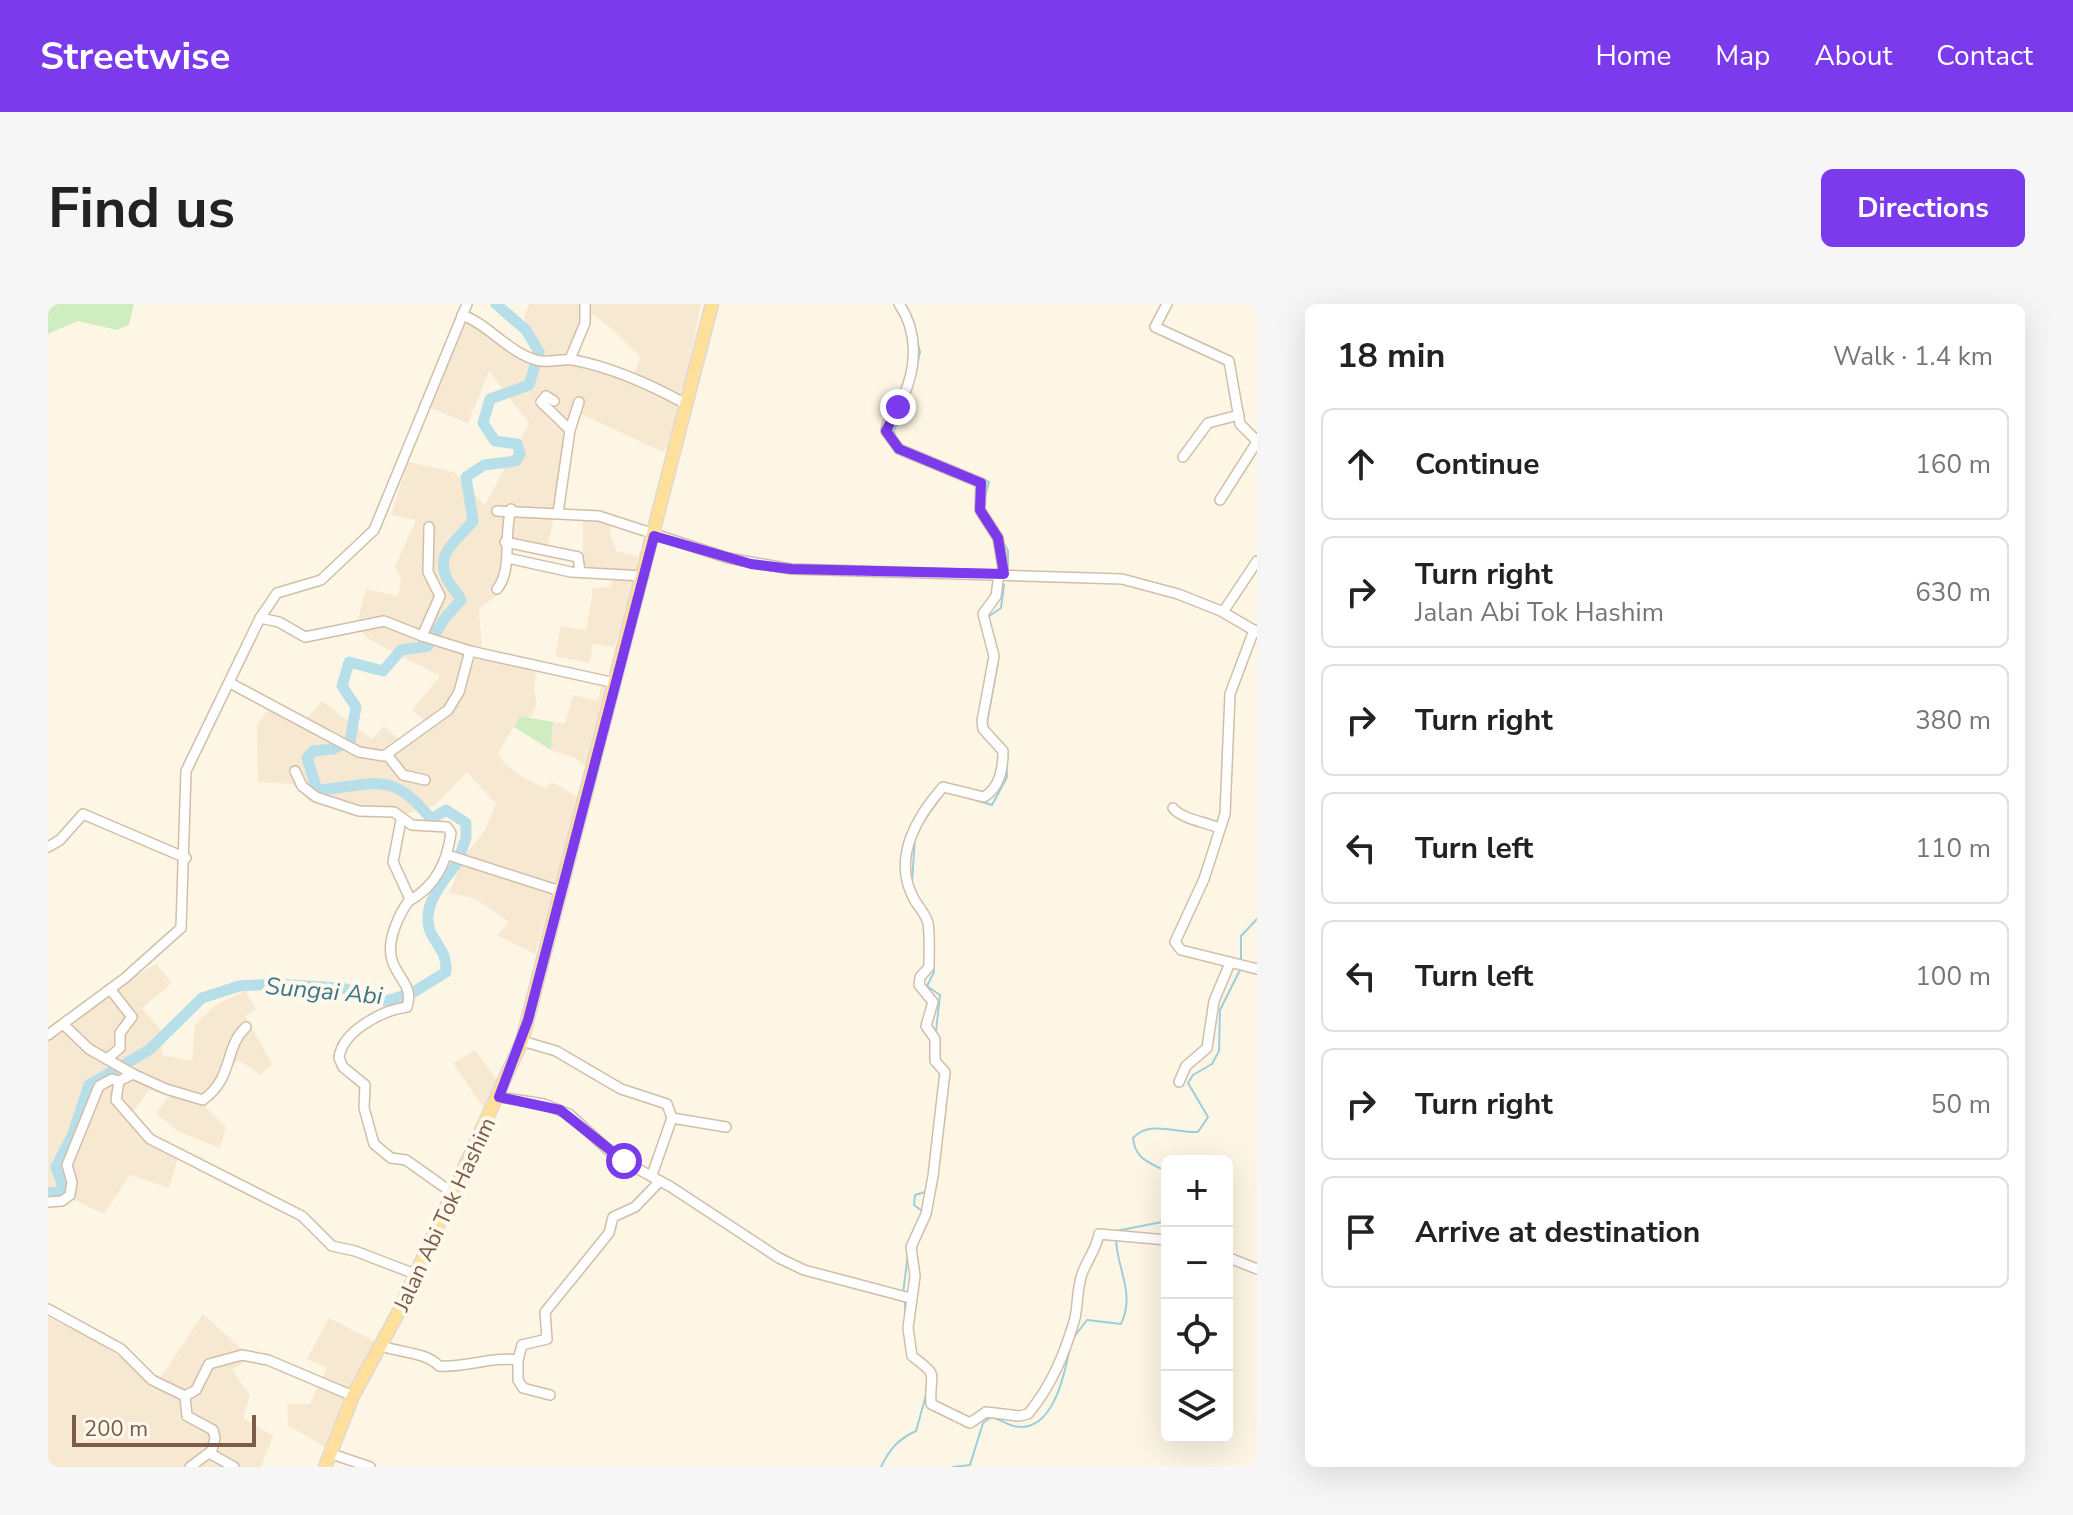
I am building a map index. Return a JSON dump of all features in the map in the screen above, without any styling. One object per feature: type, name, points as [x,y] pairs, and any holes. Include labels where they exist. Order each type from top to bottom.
[{"type":"main road","name":"Jalan Abi Tok Hashim","points":[[325,1467],[353,1396],[382,1346],[499,1097],[522,1041],[712,304]]},
{"type":"street","points":[[48,1035],[110,989],[181,928],[186,858],[186,771],[260,618],[277,593],[321,580],[374,530],[467,304]]},
{"type":"street","points":[[570,359],[585,323],[585,304]]},
{"type":"street","points":[[899,304],[912,329],[913,357],[905,395],[886,431],[899,449],[981,483],[980,510],[998,538],[1002,574],[996,596],[983,614],[994,656],[982,721],[983,729],[1003,751],[1001,774],[993,791],[984,797],[949,785],[943,787],[915,822],[908,852],[910,893],[927,922],[929,967],[918,980],[920,990],[933,1002],[926,1026],[933,1038],[935,1061],[945,1072],[926,1214],[911,1247],[915,1276],[906,1297],[912,1356],[929,1366],[934,1408],[970,1423],[986,1412],[1019,1416],[1028,1414],[1059,1369],[1065,1340],[1075,1316],[1081,1275],[1093,1255],[1099,1234],[1161,1240]]},
{"type":"street","points":[[1167,304],[1155,327],[1229,361],[1244,430],[1257,442],[1220,500]]},
{"type":"street","points":[[462,315],[475,319],[499,342],[533,359],[547,362],[570,359],[656,388],[684,403]]},
{"type":"street","points":[[554,401],[546,396],[541,402],[570,430]]},
{"type":"street","points":[[558,513],[560,477],[579,402]]},
{"type":"street","points":[[1183,457],[1208,423],[1239,415]]},
{"type":"street","points":[[497,589],[505,578],[505,542],[511,509]]},
{"type":"street","points":[[497,511],[511,509],[610,519],[654,536],[739,561],[791,569],[1122,579],[1161,588],[1223,612],[1255,631],[1232,683],[1225,814],[1204,879],[1175,942],[1181,950],[1255,968]]},
{"type":"street","points":[[425,637],[440,596],[428,572],[429,527]]},
{"type":"street","points":[[505,542],[578,557],[580,572]]},
{"type":"street","points":[[507,558],[580,572],[644,576]]},
{"type":"street","points":[[1223,612],[1257,561]]},
{"type":"street","points":[[260,618],[279,622],[305,637],[384,621],[470,651],[615,683]]},
{"type":"street","points":[[230,683],[370,756],[388,756],[448,710],[459,692],[470,651]]},
{"type":"street","points":[[388,756],[403,775],[425,780]]},
{"type":"street","points":[[295,771],[302,786],[316,797],[359,811],[394,812],[412,825],[447,827],[451,833],[448,855],[434,881],[409,901],[399,918],[390,949],[393,963],[407,987],[407,1007],[377,1014],[343,1046],[339,1058],[343,1067],[365,1085],[364,1108],[374,1144],[391,1158],[406,1160],[454,1194]]},
{"type":"street","points":[[1173,808],[1183,817],[1202,820],[1219,828]]},
{"type":"street","points":[[48,847],[60,840],[80,815],[87,814],[186,858]]},
{"type":"street","points":[[401,820],[393,862],[410,894],[409,901]]},
{"type":"street","points":[[448,855],[560,891]]},
{"type":"street","points":[[1179,1082],[1186,1066],[1207,1048],[1214,1001],[1233,963]]},
{"type":"street","points":[[110,989],[132,1017],[120,1033],[120,1048],[110,1060]]},
{"type":"street","points":[[63,1024],[80,1042],[129,1071],[166,1089],[203,1100],[230,1065],[232,1044],[246,1027]]},
{"type":"street","points":[[522,1041],[556,1051],[621,1089],[667,1104],[672,1118],[656,1178],[635,1207],[613,1217],[609,1233],[545,1312],[547,1339],[522,1345],[518,1380],[523,1388],[550,1395]]},
{"type":"street","points":[[129,1071],[119,1081],[116,1100],[150,1139],[302,1216],[332,1246],[355,1251],[415,1274]]},
{"type":"street","points":[[48,1202],[62,1201],[70,1195],[72,1182],[67,1165],[99,1086],[112,1079],[119,1081]]},
{"type":"street","points":[[499,1097],[560,1110],[616,1157],[656,1178],[717,1215],[751,1241],[804,1270],[906,1297]]},
{"type":"street","points":[[672,1118],[726,1127]]},
{"type":"street","points":[[1233,1259],[1257,1269]]},
{"type":"street","points":[[48,1309],[121,1349],[152,1380],[185,1396]]},
{"type":"street","points":[[382,1346],[403,1354],[429,1357],[445,1367],[470,1365],[492,1358],[518,1360]]},
{"type":"street","points":[[185,1396],[196,1390],[209,1364],[242,1355],[268,1360],[353,1396]]},
{"type":"street","points":[[185,1396],[188,1418],[214,1432],[210,1452],[214,1459],[234,1467]]},
{"type":"street","points":[[190,1467],[210,1452]]},
{"type":"street","points":[[332,1454],[370,1467]]},
{"type":"shaded area","points":[[529,304],[701,304],[675,437],[663,452],[581,414],[574,429],[546,553],[511,546],[509,571],[501,592],[479,609],[482,650],[536,668],[534,691],[537,703],[531,717],[520,717],[498,753],[505,764],[523,777],[546,789],[552,782],[580,798],[535,954],[497,935],[509,922],[474,898],[449,893],[464,856],[484,832],[496,804],[467,772],[434,806],[401,815],[310,802],[292,784],[258,782],[257,726],[271,705],[307,718],[322,701],[372,739],[384,726],[400,740],[426,722],[412,710],[440,676],[370,640],[356,626],[366,589],[398,596],[401,579],[395,567],[416,520],[391,515],[408,462],[454,472],[485,505],[529,423],[489,371],[468,423],[428,407],[464,322],[542,357],[537,339],[524,318]],"holes":[[[593,315],[640,357],[633,378],[574,356],[578,339]]]},
{"type":"shaded area","points":[[583,518],[611,520],[610,533],[616,551],[638,557],[628,610],[614,647],[593,644],[589,663],[555,656],[561,626],[586,630],[593,588],[611,587],[612,577],[583,575]]},
{"type":"shaded area","points":[[602,682],[612,684],[588,768],[575,758],[551,750],[553,722],[565,724],[573,695],[598,701]]},
{"type":"shaded area","points":[[156,964],[172,983],[142,1008],[160,1029],[162,1055],[192,1061],[195,1025],[217,1004],[245,991],[256,1009],[245,1016],[272,1064],[260,1075],[239,1060],[223,1073],[203,1104],[226,1127],[220,1148],[176,1130],[156,1113],[169,1096],[149,1090],[130,1116],[137,1126],[180,1151],[169,1188],[130,1175],[104,1214],[48,1188],[48,1039],[109,993]]},
{"type":"shaded area","points":[[475,1050],[497,1080],[483,1107],[453,1063]]},
{"type":"shaded area","points":[[203,1314],[243,1350],[244,1362],[232,1370],[250,1395],[243,1418],[273,1436],[261,1467],[48,1467],[48,1317],[124,1359],[153,1389]]},
{"type":"shaded area","points":[[329,1318],[374,1341],[326,1448],[288,1425],[287,1404],[310,1404],[327,1368],[307,1359]]},
{"type":"green space","points":[[48,304],[134,304],[129,325],[117,330],[78,321],[48,334]]},
{"type":"green space","points":[[520,716],[553,722],[551,750],[514,727]]},
{"type":"waterway","name":"Sungai Abi","points":[[460,855],[466,838],[466,823],[446,810],[431,819],[404,792],[380,784],[317,790],[307,758],[313,751],[333,749],[350,741],[356,707],[342,686],[349,662],[383,671],[401,650],[428,646],[444,619],[461,600],[450,584],[443,565],[448,549],[473,521],[466,477],[484,465],[516,461],[520,454],[517,444],[495,441],[483,423],[490,399],[529,385],[539,352],[526,330],[496,304]]},
{"type":"waterway","points":[[912,319],[920,352],[913,382]]},
{"type":"waterway","points":[[896,438],[894,431],[905,403]]},
{"type":"waterway","points":[[984,479],[989,482],[985,497]]},
{"type":"waterway","points":[[990,517],[1008,551],[1008,567]]},
{"type":"waterway","points":[[988,617],[1001,608],[1004,585]]},
{"type":"waterway","points":[[987,722],[998,662]]},
{"type":"waterway","points":[[969,798],[992,805],[1007,777],[1006,753]]},
{"type":"waterway","points":[[921,825],[943,794]]},
{"type":"waterway","points":[[912,883],[915,837]]},
{"type":"waterway","name":"Sungai Abi","points":[[48,1193],[59,1192],[63,1186],[56,1167],[73,1134],[89,1085],[149,1050],[202,998],[239,986],[274,984],[342,988],[386,1001],[412,993],[446,972],[444,957],[433,937],[428,917],[433,897],[457,863]]},
{"type":"waterway","points":[[1241,959],[1241,936],[1257,919]]},
{"type":"waterway","points":[[933,963],[934,972],[927,986],[940,995],[936,1031]]},
{"type":"waterway","points":[[1161,1169],[1140,1156],[1133,1138],[1155,1128],[1198,1132],[1208,1117],[1188,1083],[1193,1075],[1212,1064],[1219,1051],[1220,1010],[1240,970]]},
{"type":"waterway","points":[[922,1211],[914,1205],[915,1195],[925,1192]]},
{"type":"waterway","points":[[1116,1231],[1161,1222]]},
{"type":"waterway","points":[[1074,1337],[1087,1320],[1121,1324],[1127,1301],[1116,1237]]},
{"type":"waterway","points":[[903,1294],[908,1253]]},
{"type":"waterway","points":[[905,1300],[905,1337]]},
{"type":"waterway","points":[[953,1467],[970,1465],[983,1423],[991,1417],[1014,1426],[1027,1426],[1048,1412],[1065,1372],[1070,1347]]},
{"type":"waterway","points":[[881,1467],[895,1446],[916,1431],[926,1395]]},
{"type":"route","points":[[624,1161],[569,1114],[544,1104],[499,1097],[528,1020],[654,536],[751,564],[791,569],[1004,574],[998,538],[980,510],[981,483],[899,449],[886,431],[886,425],[898,407]]}]
